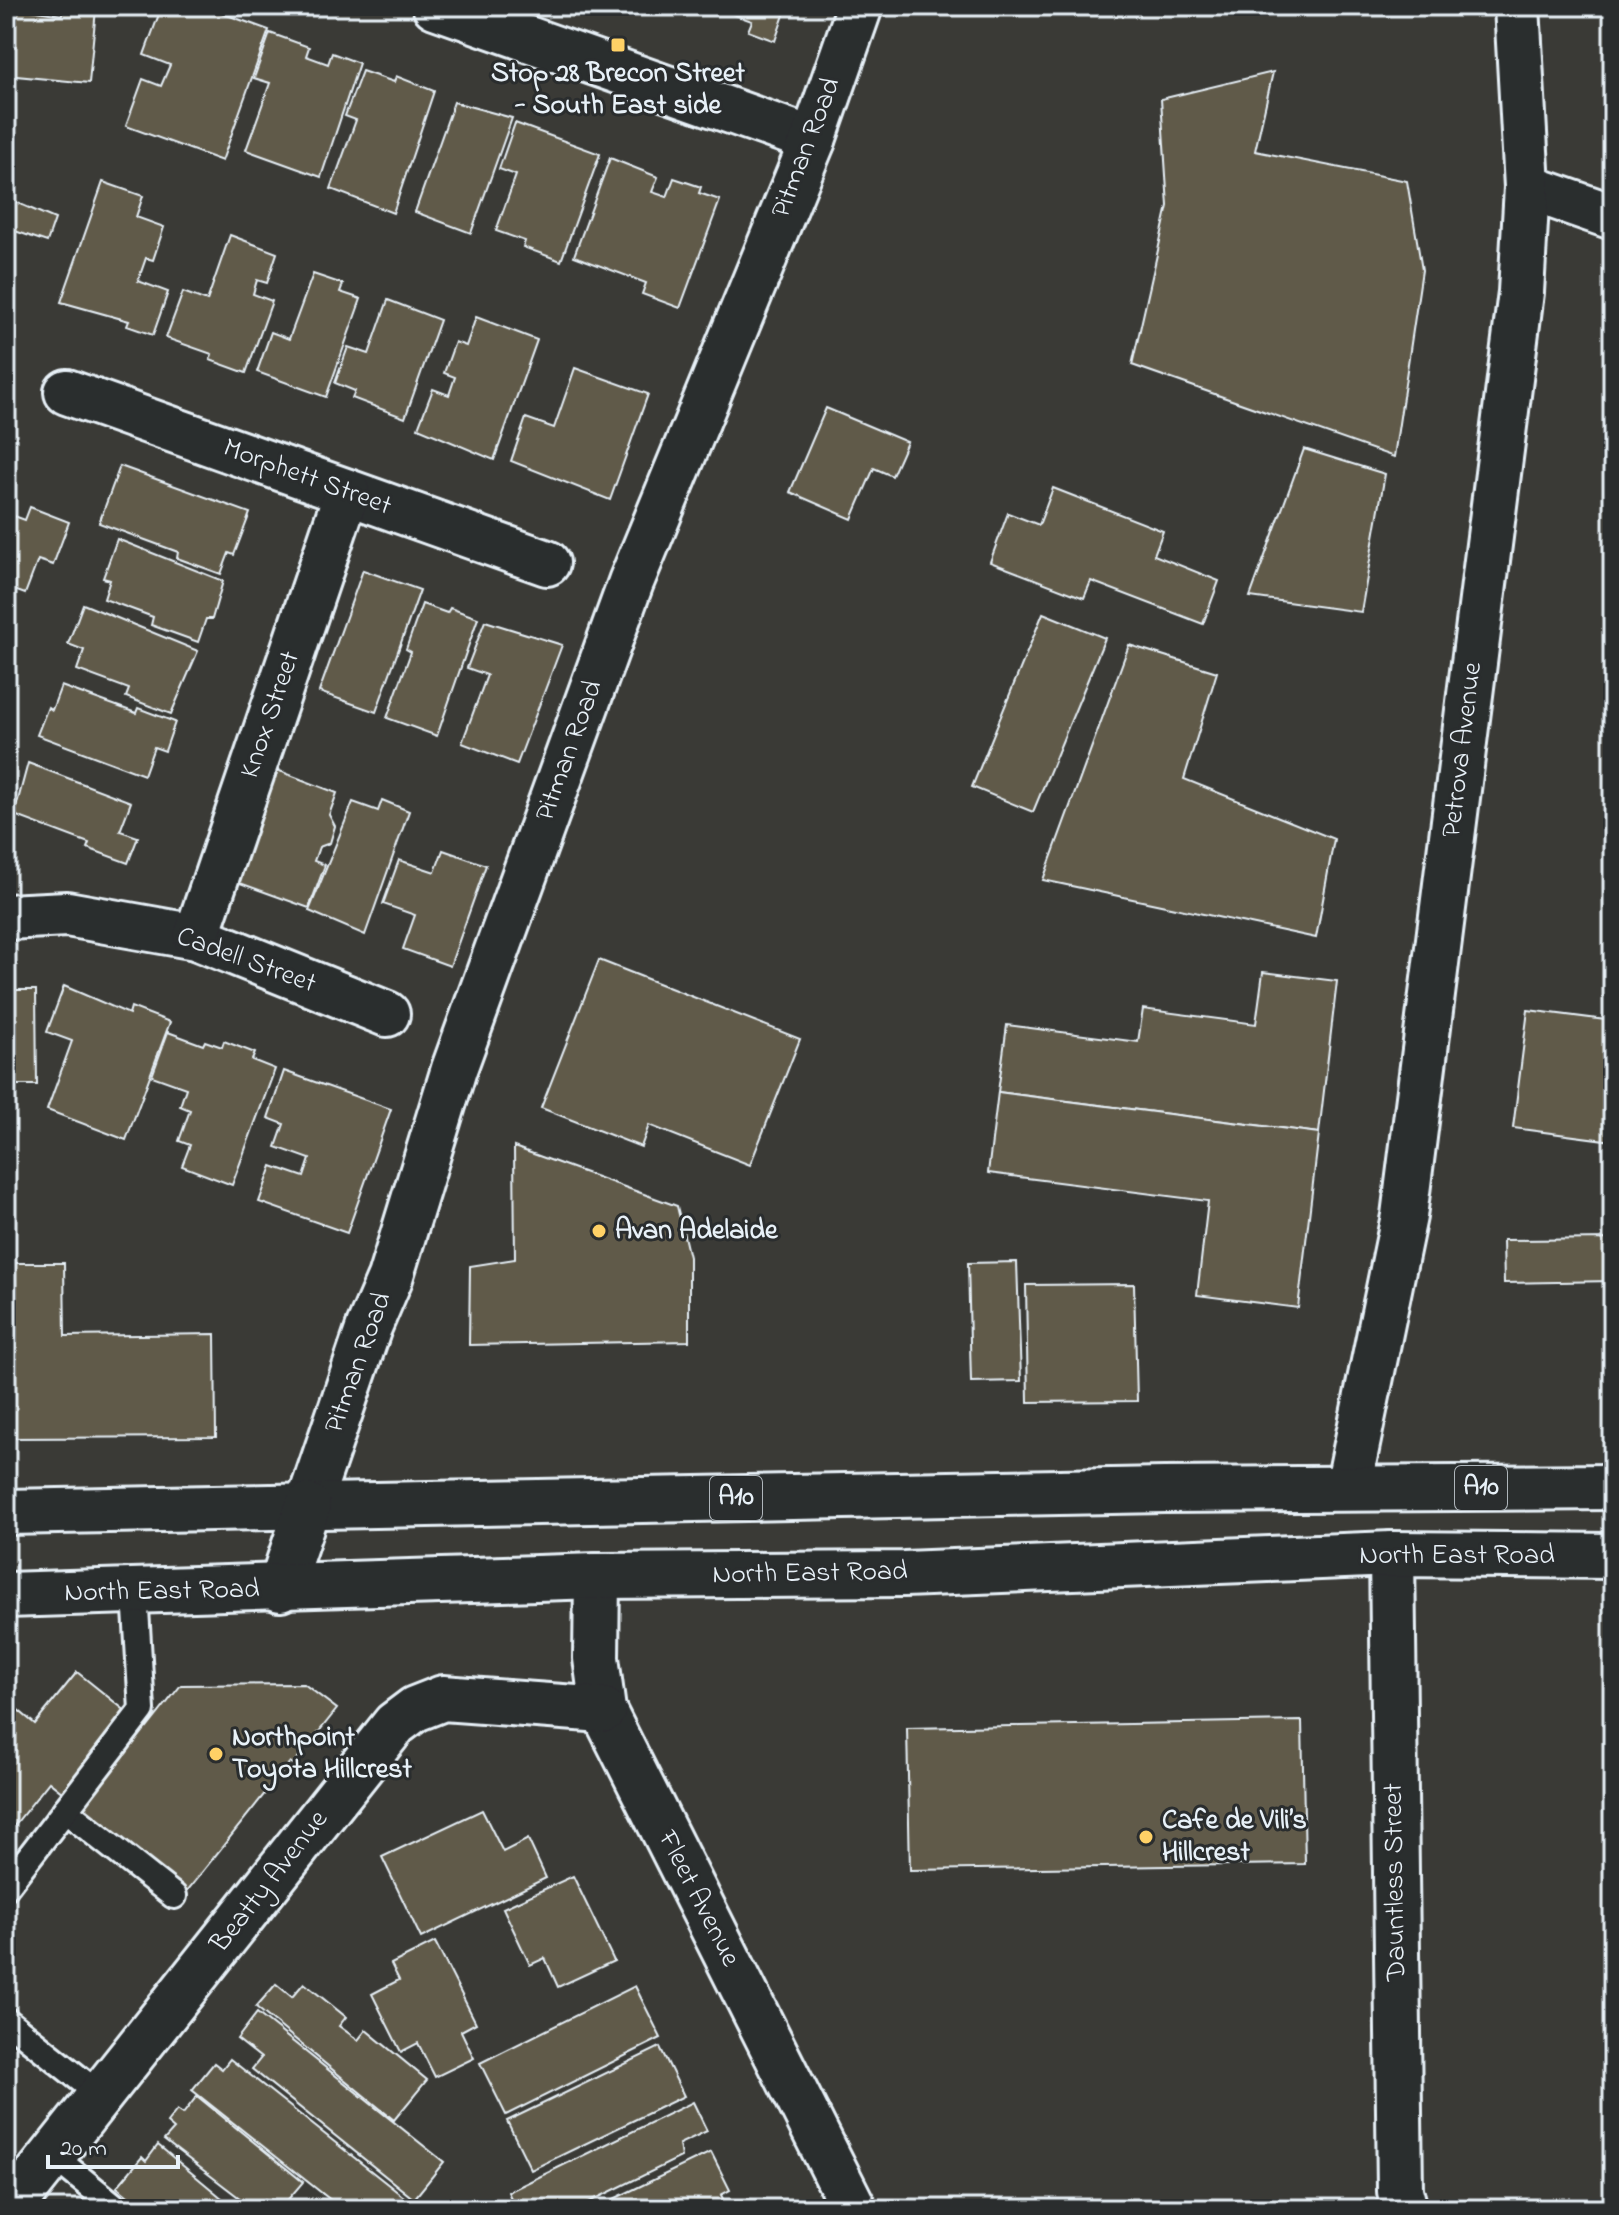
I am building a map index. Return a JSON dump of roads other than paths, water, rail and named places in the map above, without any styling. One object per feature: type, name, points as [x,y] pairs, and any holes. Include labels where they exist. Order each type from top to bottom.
[{"type":"main road","points":[[435,6],[813,140]]},
{"type":"main road","name":"Pitman Road","points":[[280,1589],[369,1327],[390,1278],[454,1069],[631,582],[813,140],[860,6]]},
{"type":"main road","name":"Petrova Avenue","points":[[1348,1488],[1404,1216],[1521,292],[1527,187],[1517,6]]},
{"type":"main road","points":[[1527,187],[1613,217]]},
{"type":"main road","name":"Morphett Street","points":[[67,392],[547,563]]},
{"type":"main road","name":"Knox Street","points":[[196,937],[347,492]]},
{"type":"main road","name":"Cadell Street","points":[[6,917],[67,914],[196,937],[387,1014]]},
{"type":"main road","name":"A10","points":[[6,1512],[1348,1488],[1613,1487]]},
{"type":"main road","points":[[1348,1488],[1392,1554]]},
{"type":"main road","name":"North East Road","points":[[6,1595],[280,1589],[597,1576],[904,1574],[1392,1554],[1613,1556]]},
{"type":"main road","name":"Dauntless Street","points":[[1392,1554],[1400,2191],[1405,2209]]},
{"type":"main road","name":"Fleet Avenue","points":[[597,1576],[596,1658],[603,1710],[854,2209]]},
{"type":"main road","name":"Beatty Avenue","points":[[26,2176],[101,2096],[395,1724],[415,1709],[443,1698],[603,1710]]},
{"type":"lane","points":[[6,1887],[142,1710],[135,1592]]},
{"type":"lane","points":[[65,1810],[174,1896]]},
{"type":"lane","points":[[6,2020],[101,2096]]},
{"type":"lane","points":[[26,2176],[118,2209]]},
{"type":"place","name":"Stop 28 Brecon Street - South East side","points":[[618,45]]},
{"type":"place","name":"Avan Adelaide","points":[[599,1231]]},
{"type":"place","name":"Northpoint Toyota Hillcrest","points":[[216,1754]]},
{"type":"place","name":"Cafe de Vili’s Hillcrest","points":[[1146,1837]]}]
